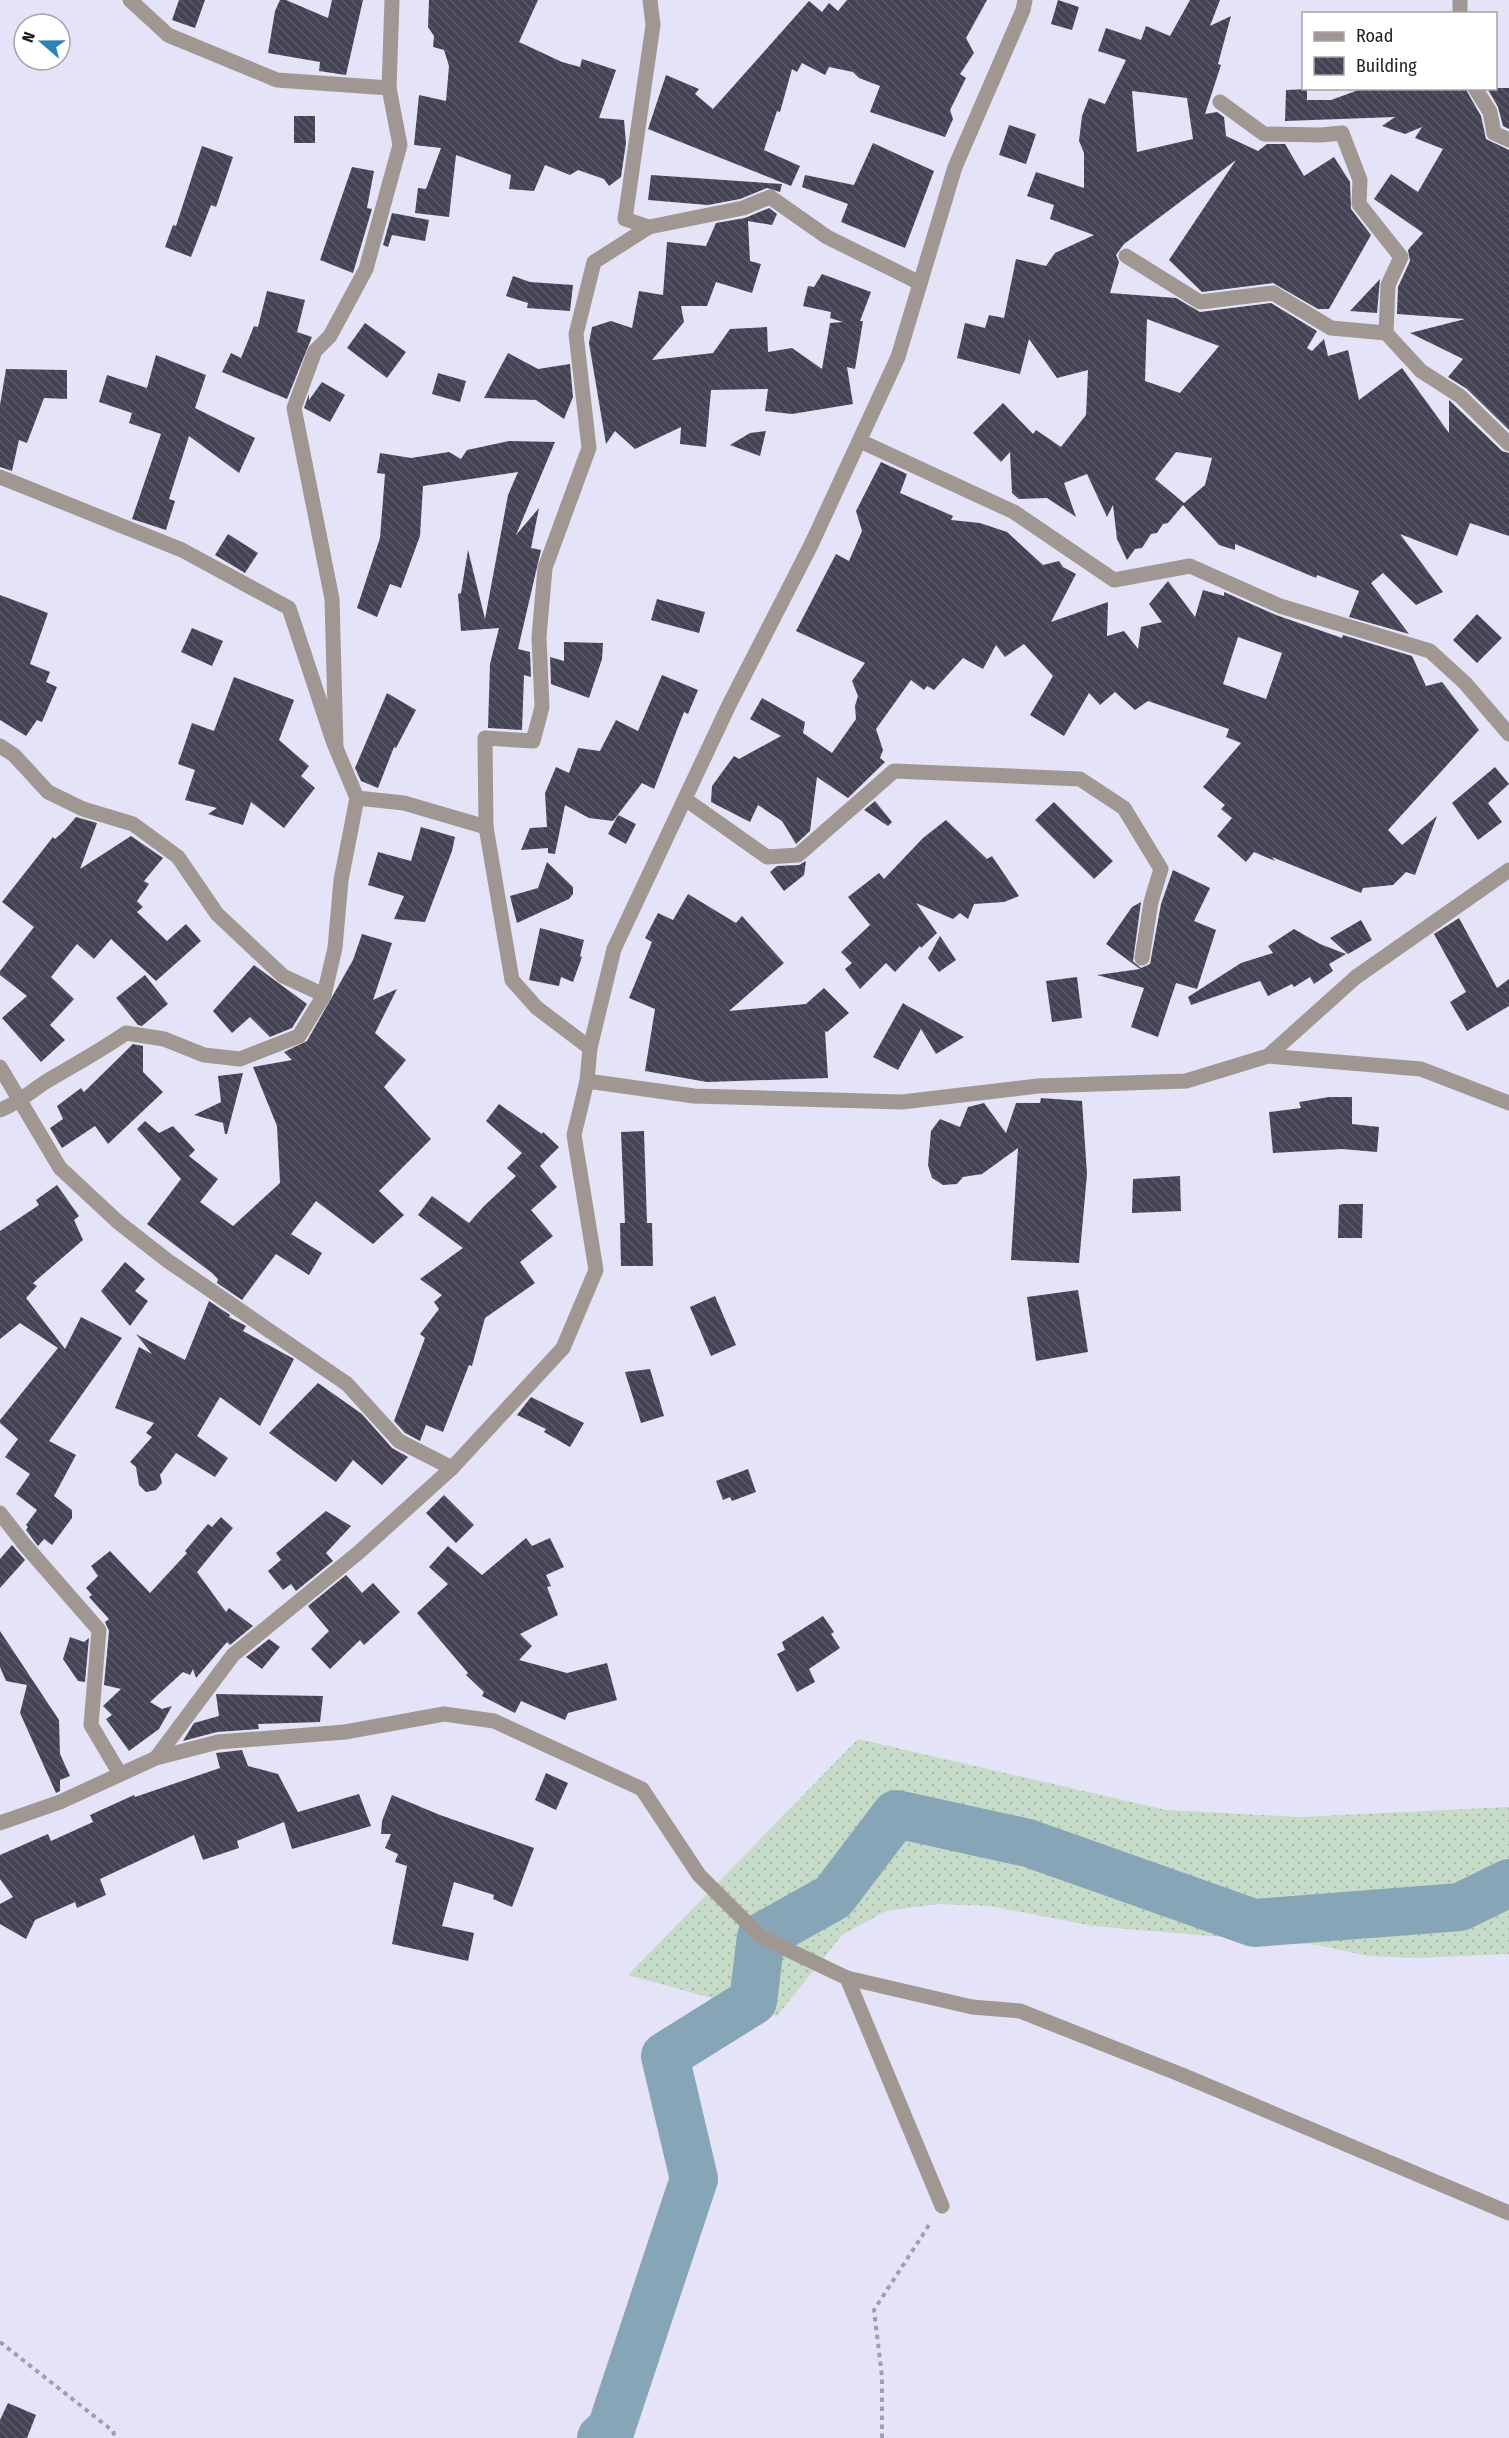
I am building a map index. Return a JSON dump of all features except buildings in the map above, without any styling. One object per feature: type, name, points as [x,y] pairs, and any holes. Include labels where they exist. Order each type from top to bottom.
[{"type":"street","points":[[130,0],[168,34],[277,80],[389,88]]},
{"type":"street","points":[[336,747],[332,598],[294,408],[315,351],[330,336],[366,269],[400,145],[389,88],[392,0]]},
{"type":"street","points":[[649,227],[625,219],[653,25],[650,0]]},
{"type":"street","points":[[156,1758],[233,1655],[358,1553],[452,1468],[562,1348],[596,1270],[574,1135],[587,1080],[590,1048],[614,949],[860,441],[898,357],[955,167],[1023,10],[1025,0]]},
{"type":"street","points":[[1476,90],[1490,112],[1494,132],[1509,140]]},
{"type":"street","points":[[1220,102],[1264,134],[1342,133],[1360,180],[1359,204],[1401,256],[1388,285],[1386,333]]},
{"type":"street","points":[[590,1048],[537,1008],[512,980],[486,827],[485,738],[533,741],[542,707],[539,637],[545,568],[589,448],[576,334],[594,262],[649,227],[743,208],[770,197],[827,237],[920,283]]},
{"type":"street","points":[[1126,256],[1200,302],[1273,293],[1332,328],[1386,333],[1421,371],[1460,396],[1509,444]]},
{"type":"street","points":[[860,441],[1014,512],[1114,580],[1190,566],[1280,606],[1430,651],[1465,683],[1509,734]]},
{"type":"street","points":[[0,477],[182,549],[289,608],[336,747],[357,798],[341,880],[335,948],[324,995],[299,1036],[240,1059],[204,1055],[164,1039],[126,1033],[88,1060],[45,1082],[19,1103],[0,1110]]},
{"type":"street","points":[[0,746],[14,755],[48,792],[83,809],[134,824],[178,857],[217,914],[283,976],[324,995]]},
{"type":"street","points":[[685,799],[767,857],[798,855],[894,771],[1080,779],[1124,808],[1161,869],[1151,902],[1142,958]]},
{"type":"street","points":[[357,798],[404,803],[486,827]]},
{"type":"street","points":[[1268,1056],[1356,977],[1509,870]]},
{"type":"street","points":[[587,1080],[694,1096],[902,1102],[1038,1086],[1186,1081],[1268,1056],[1421,1068],[1509,1103]]},
{"type":"street","points":[[0,1067],[19,1103],[60,1168],[117,1222],[168,1261],[347,1384],[399,1441],[452,1468]]},
{"type":"street","points":[[0,1513],[99,1630],[98,1670],[91,1725],[120,1774]]},
{"type":"street","points":[[0,1823],[60,1802],[156,1758],[218,1742],[345,1732],[444,1714],[494,1721],[642,1789],[699,1875],[761,1937],[847,1978],[972,2007],[1020,2011],[1182,2075],[1509,2213]]},
{"type":"street","points":[[847,1978],[942,2206]]},
{"type":"path","points":[[882,2438],[882,2377],[874,2310],[942,2206]]},
{"type":"path","points":[[0,2342],[113,2431],[115,2438]]},
{"type":"green space","points":[[858,1739],[1166,1810],[1300,1817],[1509,1807],[1509,1954],[1417,1958],[1368,1956],[1317,1945],[1093,1926],[990,1906],[938,1904],[886,1911],[842,1935],[777,2016],[628,1975]]},
{"type":"waterway","points":[[601,2438],[611,2429],[694,2179],[665,2056],[753,2001],[761,1937],[833,1897],[896,1814],[1028,1843],[1254,1923],[1460,1907],[1509,1883]]}]
